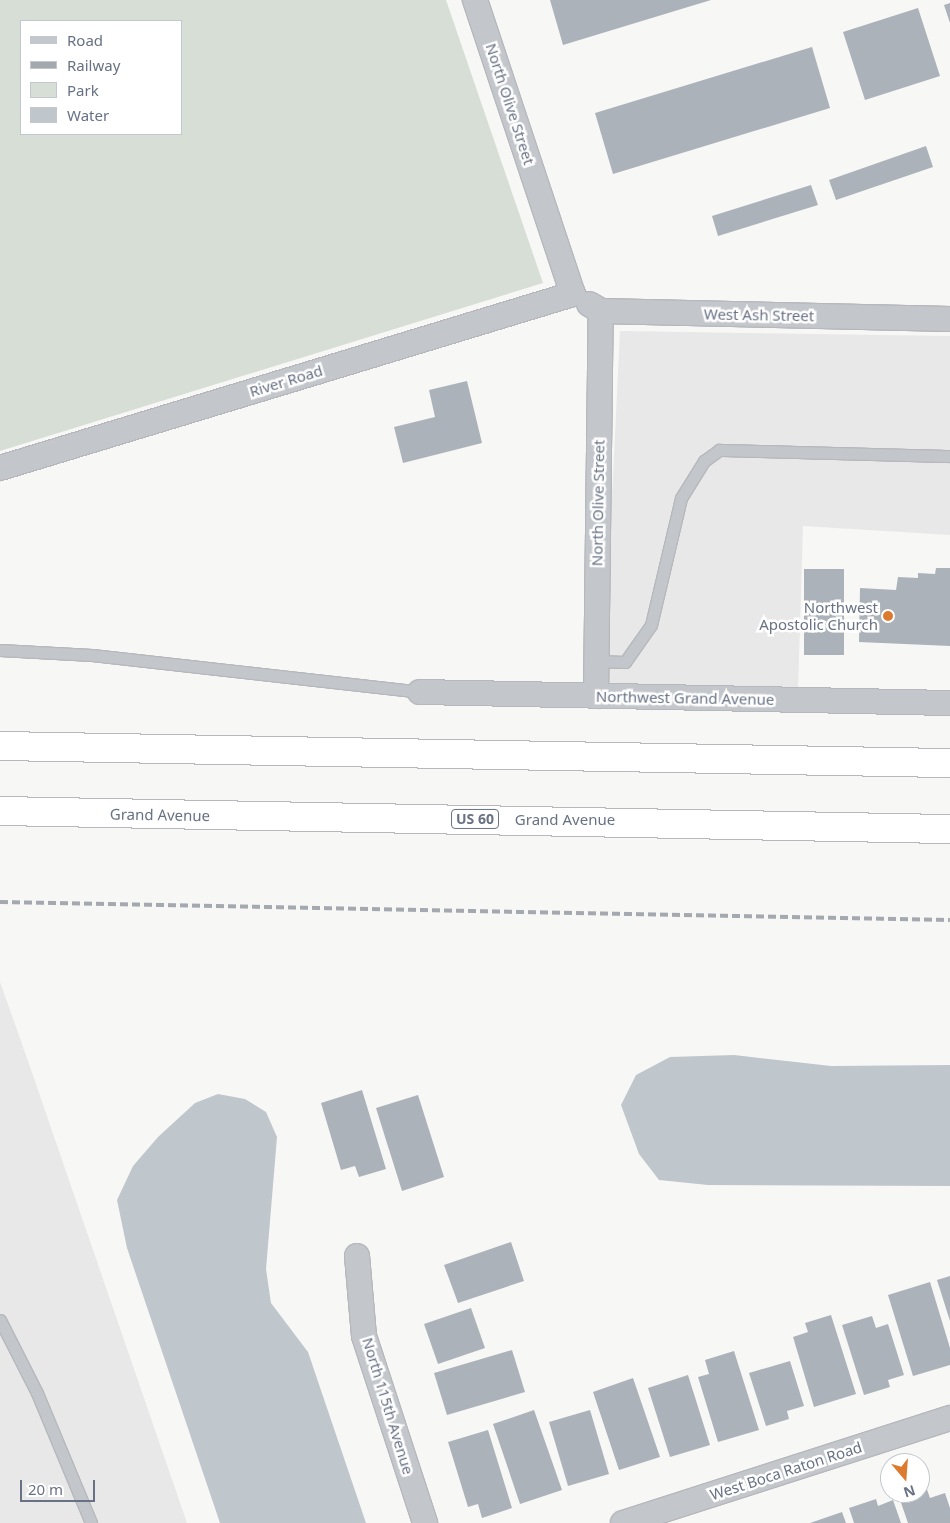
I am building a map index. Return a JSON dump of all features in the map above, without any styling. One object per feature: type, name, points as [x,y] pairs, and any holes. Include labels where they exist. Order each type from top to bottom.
[{"type":"highway","points":[[0,746],[950,763]]},
{"type":"highway","name":"Grand Avenue","points":[[0,811],[671,821],[950,829]]},
{"type":"street","name":"North Olive Street","points":[[475,0],[572,294]]},
{"type":"street","name":"West Ash Street","points":[[572,294],[601,311],[950,319]]},
{"type":"street","name":"River Road","points":[[0,468],[572,294]]},
{"type":"street","name":"North Olive Street","points":[[596,696],[601,311]]},
{"type":"street","name":"Northwest Grand Avenue","points":[[420,692],[950,703]]},
{"type":"street","name":"North 115th Avenue","points":[[357,1256],[364,1336],[425,1523]]},
{"type":"street","name":"West Boca Raton Road","points":[[623,1523],[950,1418]]},
{"type":"lane","points":[[596,661],[625,662],[652,625],[681,498],[704,461],[719,450],[950,456]]},
{"type":"lane","points":[[0,650],[92,655],[420,692]]},
{"type":"lane","points":[[0,1320],[37,1393],[92,1523]]},
{"type":"shaded area","points":[[620,331],[950,336],[950,535],[803,526],[798,692],[603,685]]},
{"type":"shaded area","points":[[0,982],[28,1061],[187,1523],[0,1523]]},
{"type":"green space","points":[[0,0],[446,0],[543,283],[0,451]]},
{"type":"water","points":[[734,1055],[831,1066],[950,1065],[950,1186],[708,1185],[659,1180],[639,1154],[621,1105],[636,1075],[670,1057]]},
{"type":"water","points":[[218,1094],[245,1099],[266,1112],[277,1137],[266,1269],[271,1303],[308,1352],[366,1523],[220,1523],[127,1248],[117,1200],[133,1166],[158,1137],[195,1103]]},
{"type":"building","points":[[550,0],[711,0],[563,45]]},
{"type":"building","points":[[950,3],[950,23],[944,5]]},
{"type":"building","points":[[918,8],[940,76],[865,100],[843,32]]},
{"type":"building","points":[[812,47],[830,108],[613,174],[595,113]]},
{"type":"building","points":[[926,146],[933,167],[836,200],[829,180]]},
{"type":"building","points":[[811,185],[818,205],[718,236],[712,216]]},
{"type":"building","points":[[467,381],[482,443],[403,463],[394,427],[435,417],[429,390]]},
{"type":"building","points":[[936,568],[950,568],[950,646],[859,642],[860,588],[896,590],[898,577],[918,578],[918,573],[935,574]]},
{"type":"building","points":[[804,569],[844,569],[844,655],[804,655]]},
{"type":"building","points":[[362,1090],[386,1169],[359,1177],[355,1166],[341,1170],[321,1103]]},
{"type":"building","points":[[418,1095],[444,1177],[402,1191],[376,1108]]},
{"type":"building","points":[[511,1242],[524,1281],[458,1303],[444,1265]]},
{"type":"building","points":[[950,1276],[950,1321],[937,1280]]},
{"type":"building","points":[[930,1282],[950,1348],[950,1365],[913,1376],[888,1295]]},
{"type":"building","points":[[471,1308],[485,1348],[438,1364],[424,1324]]},
{"type":"building","points":[[831,1315],[856,1394],[814,1407],[793,1337],[808,1332],[805,1323]]},
{"type":"building","points":[[872,1316],[876,1328],[888,1324],[904,1375],[888,1380],[890,1387],[864,1395],[842,1325]]},
{"type":"building","points":[[512,1350],[525,1392],[447,1415],[434,1373]]},
{"type":"building","points":[[734,1351],[759,1430],[718,1442],[698,1377],[709,1374],[705,1360]]},
{"type":"building","points":[[790,1361],[804,1406],[787,1411],[789,1419],[766,1426],[749,1373]]},
{"type":"building","points":[[688,1375],[710,1445],[670,1457],[648,1388]]},
{"type":"building","points":[[633,1378],[660,1457],[619,1470],[593,1392]]},
{"type":"building","points":[[534,1410],[562,1490],[520,1504],[493,1424]]},
{"type":"building","points":[[590,1410],[609,1474],[568,1486],[549,1422]]},
{"type":"building","points":[[488,1430],[512,1508],[482,1518],[478,1504],[468,1507],[448,1442]]},
{"type":"building","points":[[945,1493],[950,1508],[950,1523],[908,1523],[901,1503],[930,1503],[930,1498]]},
{"type":"building","points":[[876,1499],[878,1506],[886,1503],[894,1503],[901,1523],[854,1523],[849,1508]]},
{"type":"building","points":[[842,1512],[846,1523],[810,1523]]},
{"type":"railway","points":[[0,902],[950,920]]},
{"type":"place","name":"Northwest Apostolic Church","points":[[888,616]]}]
